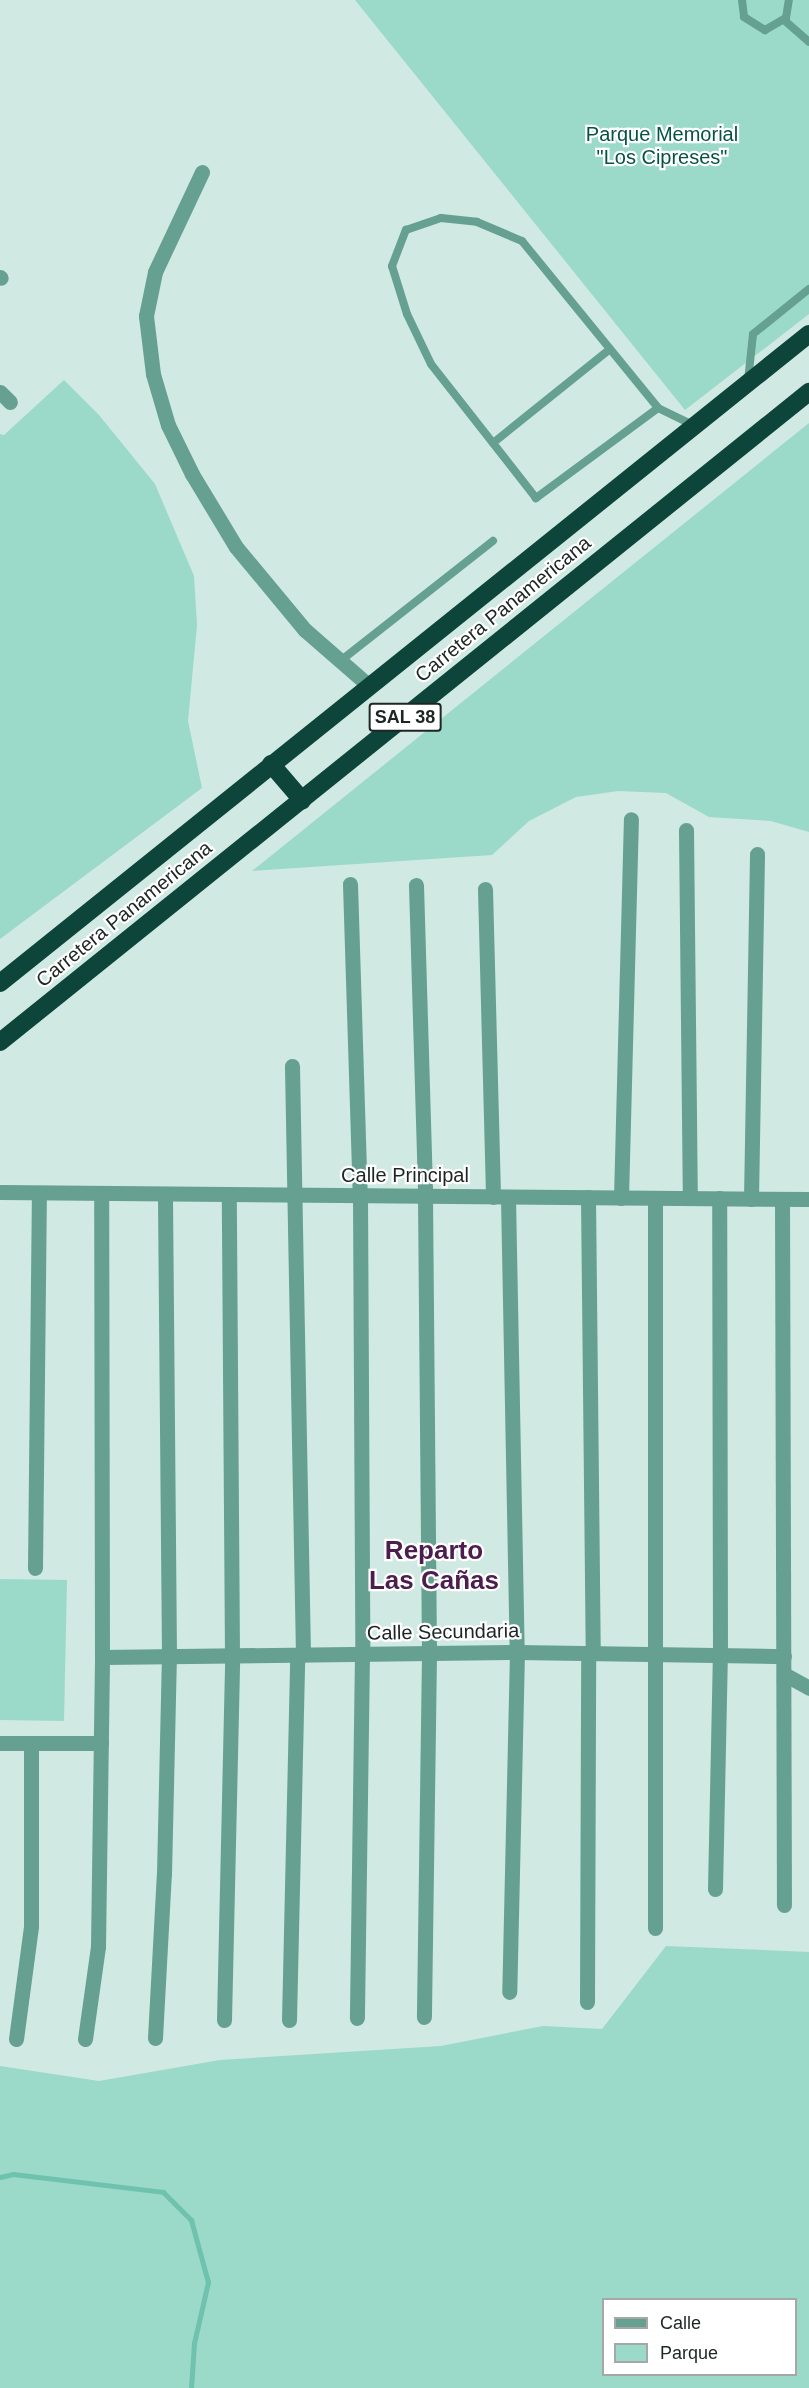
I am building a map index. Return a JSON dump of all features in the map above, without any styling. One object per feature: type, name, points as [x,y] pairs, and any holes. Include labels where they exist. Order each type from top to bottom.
[{"type":"highway","name":"Carretera Panamericana","points":[[0,983],[809,334]]},
{"type":"highway","name":"Carretera Panamericana","points":[[0,1042],[809,392]]},
{"type":"highway","points":[[271,764],[302,800]]},
{"type":"street","points":[[202,172],[155,272],[146,316],[153,374],[173,435],[236,547],[304,630],[368,686]]},
{"type":"street","points":[[621,1198],[631,819]]},
{"type":"street","points":[[686,830],[690,1198]]},
{"type":"street","points":[[752,1199],[757,854]]},
{"type":"street","points":[[350,884],[360,1196],[362,1654],[357,2018]]},
{"type":"street","points":[[416,885],[425,1196],[429,1654],[424,2017]]},
{"type":"street","points":[[485,889],[500,1197],[517,1652],[509,1992]]},
{"type":"street","points":[[289,2020],[300,1655],[296,1196],[292,1066]]},
{"type":"street","name":"Calle Principal","points":[[0,1192],[809,1199]]},
{"type":"street","points":[[35,1568],[39,1193]]},
{"type":"street","points":[[85,2039],[98,1947],[102,1657],[100,1194]]},
{"type":"street","points":[[155,2038],[164,1874],[169,1656],[165,1194]]},
{"type":"street","points":[[224,2020],[232,1656],[229,1195]]},
{"type":"street","points":[[587,2002],[591,1653],[588,1197]]},
{"type":"street","points":[[655,1198],[657,1654],[655,1928]]},
{"type":"street","points":[[716,1889],[720,1655],[718,1198]]},
{"type":"street","points":[[782,1199],[784,1905]]},
{"type":"street","name":"Calle Secundaria","points":[[102,1657],[517,1652],[784,1656]]},
{"type":"street","points":[[784,1674],[809,1688]]},
{"type":"street","points":[[0,1743],[101,1743]]},
{"type":"street","points":[[16,2039],[31,1926],[31,1743]]},
{"type":"lane","points":[[742,0],[744,17],[757,28],[773,28],[784,20],[789,0]]},
{"type":"lane","points":[[784,20],[809,42]]},
{"type":"lane","points":[[658,408],[536,498],[431,364],[407,314],[392,266],[406,230],[441,218],[477,222],[522,241],[658,408],[695,426]]},
{"type":"lane","points":[[747,384],[753,334],[809,289]]},
{"type":"lane","points":[[493,443],[610,349]]},
{"type":"lane","points":[[338,662],[493,541]]},
{"type":"green space","name":"Parque Memorial \"Los Cipreses\"","points":[[355,0],[809,0],[809,314],[685,410]]},
{"type":"green space","points":[[64,380],[99,415],[155,484],[194,576],[197,625],[188,721],[202,788],[0,939],[0,434],[4,435]]},
{"type":"green space","points":[[809,423],[809,832],[771,821],[709,817],[666,793],[618,791],[576,797],[529,821],[492,855],[252,871]]},
{"type":"green space","points":[[0,1579],[67,1580],[64,1721],[0,1720]]},
{"type":"green space","points":[[666,1946],[809,1952],[809,2388],[0,2388],[0,2066],[99,2081],[220,2060],[441,2046],[543,2026],[602,2029]]},
{"type":"waterway","points":[[0,2177],[13,2174],[163,2192],[191,2220],[208,2282],[194,2343],[191,2388]]},
{"type":"district","name":"Reparto Las Cañas","points":[[434,1566]]}]
